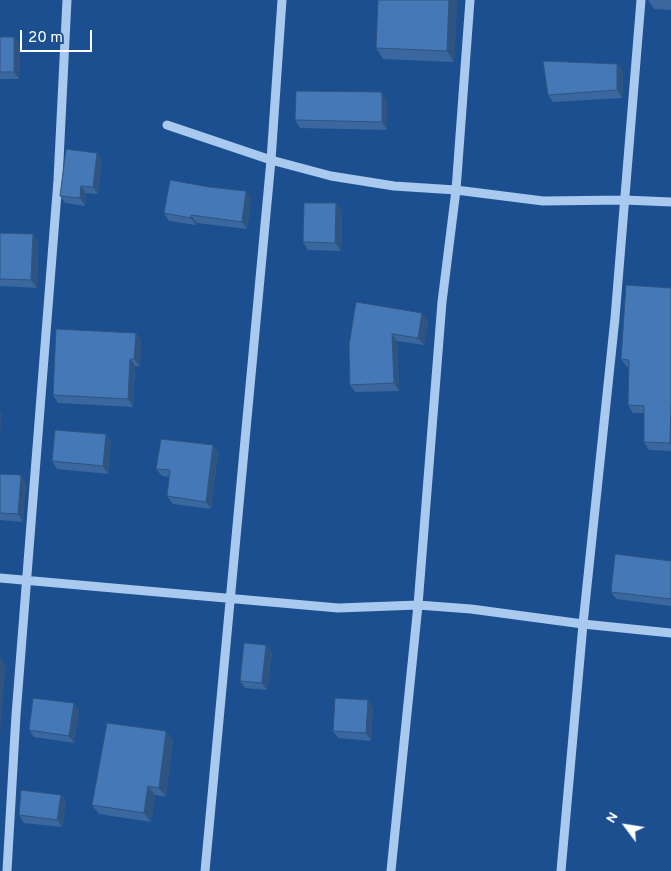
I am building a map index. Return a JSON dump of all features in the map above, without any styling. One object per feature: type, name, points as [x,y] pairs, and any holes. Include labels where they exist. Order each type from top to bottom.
[{"type":"street","points":[[6,871],[16,715],[58,180],[67,0]]},
{"type":"street","points":[[205,871],[232,598],[271,160],[282,0]]},
{"type":"street","points":[[391,871],[418,605],[442,302],[456,190],[470,0]]},
{"type":"street","points":[[561,871],[583,624],[615,318],[641,0]]},
{"type":"street","points":[[167,125],[271,160],[331,176],[394,186],[456,190],[543,201],[624,200],[671,202]]},
{"type":"street","points":[[0,578],[338,608],[418,605],[470,609],[671,633]]},
{"type":"building","points":[[378,0],[449,0],[447,51],[376,48]]},
{"type":"building","points":[[0,37],[14,37],[14,72],[0,72]]},
{"type":"building","points":[[543,61],[617,64],[617,90],[548,95]]},
{"type":"building","points":[[296,91],[382,92],[382,122],[295,120]]},
{"type":"building","points":[[66,149],[97,153],[93,187],[81,186],[80,198],[60,196]]},
{"type":"building","points":[[170,180],[246,191],[242,222],[191,215],[191,218],[164,213]]},
{"type":"building","points":[[304,203],[336,203],[335,243],[303,242]]},
{"type":"building","points":[[0,233],[33,234],[31,280],[0,279]]},
{"type":"building","points":[[626,285],[671,288],[670,443],[644,442],[644,406],[628,405],[629,360],[621,359]]},
{"type":"building","points":[[356,302],[422,313],[418,338],[392,334],[394,383],[350,385],[349,345]]},
{"type":"building","points":[[56,329],[136,333],[134,359],[130,359],[128,399],[53,395]]},
{"type":"building","points":[[55,430],[106,434],[103,466],[52,461]]},
{"type":"building","points":[[161,439],[213,445],[206,502],[167,496],[170,470],[156,469]]},
{"type":"building","points":[[0,474],[21,475],[18,514],[0,513]]},
{"type":"building","points":[[615,554],[671,561],[671,599],[611,592]]},
{"type":"building","points":[[244,643],[266,645],[262,683],[240,681]]},
{"type":"building","points":[[33,698],[74,703],[69,736],[29,730]]},
{"type":"building","points":[[335,698],[368,700],[366,733],[333,731]]},
{"type":"building","points":[[107,723],[166,731],[159,788],[148,786],[144,813],[92,805]]},
{"type":"building","points":[[21,790],[61,795],[57,820],[19,815]]}]
